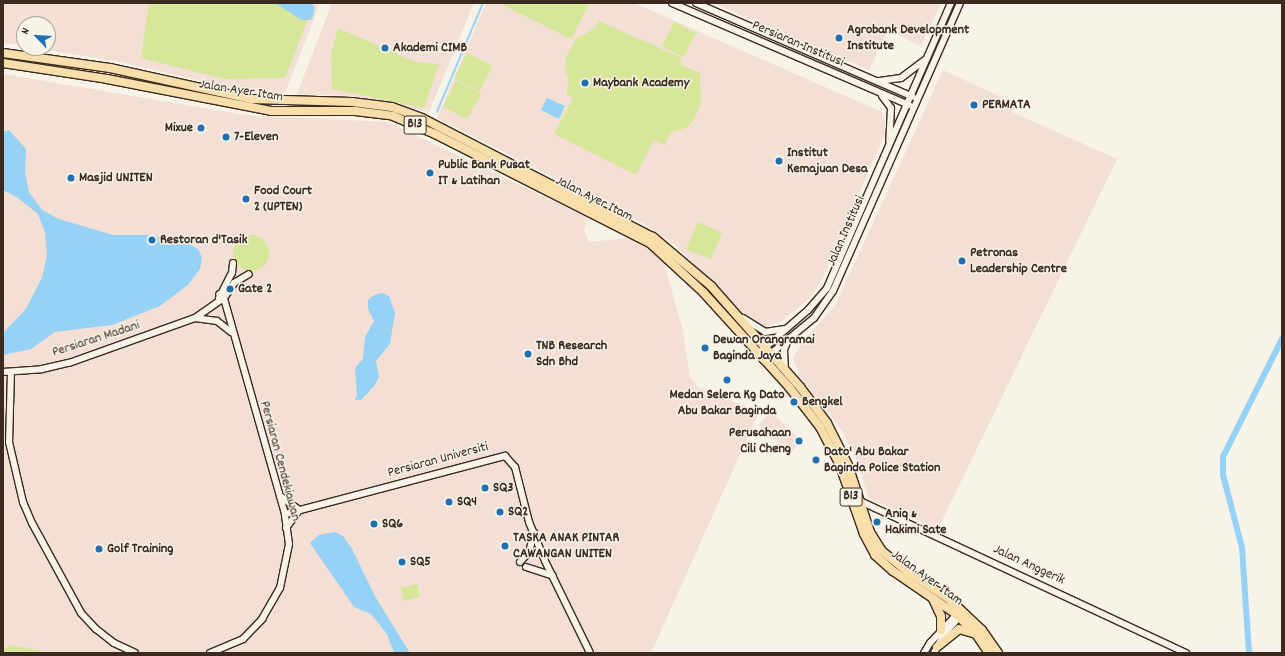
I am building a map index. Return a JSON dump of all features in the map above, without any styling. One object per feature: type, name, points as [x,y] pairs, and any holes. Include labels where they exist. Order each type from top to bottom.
[{"type":"main road","name":"Jalan Ayer Itam","points":[[3,53],[110,68],[251,99],[352,102],[392,107],[422,118],[653,237],[711,286],[770,355],[785,370],[827,423],[848,466],[870,532],[882,552],[959,614],[976,634],[989,653]]},
{"type":"main road","name":"Jalan Ayer Itam","points":[[3,63],[107,79],[271,111],[355,111],[393,116],[441,137],[650,242],[703,292],[789,387],[820,427],[839,463],[870,548],[893,571],[959,614],[972,620],[998,653]]},
{"type":"main road","points":[[929,594],[939,607],[941,630]]},
{"type":"main road","points":[[936,650],[959,630],[976,634]]},
{"type":"street","name":"Persiaran Institusi","points":[[672,3],[914,108]]},
{"type":"street","name":"Persiaran Institusi","points":[[696,3],[918,99]]},
{"type":"street","name":"Jalan Institusi","points":[[758,354],[808,310],[827,288],[951,3]]},
{"type":"street","name":"Jalan Institusi","points":[[763,360],[814,318],[833,291],[960,3]]},
{"type":"street","points":[[877,81],[901,78],[927,58]]},
{"type":"street","points":[[876,91],[888,101],[891,108],[889,145]]},
{"type":"street","points":[[220,297],[232,273],[233,263]]},
{"type":"street","points":[[195,318],[234,283],[249,274]]},
{"type":"street","name":"Persiaran Cendekiawan","points":[[210,653],[243,639],[262,619],[274,600],[286,568],[289,544],[279,495],[232,333],[220,297]]},
{"type":"street","points":[[730,309],[758,330],[774,332],[787,328]]},
{"type":"street","points":[[195,318],[217,321],[232,333]]},
{"type":"street","name":"Persiaran Madani","points":[[3,372],[69,363],[195,318]]},
{"type":"street","points":[[785,370],[784,350],[789,339]]},
{"type":"street","points":[[11,372],[9,442],[24,502],[32,523],[81,612],[96,629],[135,653]]},
{"type":"street","name":"Persiaran Universiti","points":[[284,514],[505,456],[515,467],[534,533],[590,653]]},
{"type":"street","points":[[279,495],[288,504],[299,510],[286,528]]},
{"type":"street","name":"Jalan Anggerik","points":[[860,501],[1186,653]]},
{"type":"street","points":[[520,562],[528,552],[534,533]]},
{"type":"street","points":[[526,567],[553,576]]},
{"type":"street","points":[[924,653],[941,630],[959,614]]},
{"type":"street","points":[[936,650],[944,634],[959,614]]},
{"type":"shaded area","points":[[3,3],[320,3],[285,93],[246,91],[120,62],[56,52],[56,16],[16,16],[16,45],[3,43]]},
{"type":"shaded area","name":"Akademi CIMB","points":[[332,3],[474,3],[429,112],[355,96],[297,94]]},
{"type":"shaded area","points":[[486,3],[634,3],[882,112],[887,129],[822,279],[812,296],[782,321],[766,327],[749,319],[675,245],[646,225],[437,118]]},
{"type":"shaded area","name":"Agrobank Development Institute","points":[[713,3],[941,3],[921,46],[888,30],[869,70]]},
{"type":"shaded area","name":"Petronas Leadership Centre","points":[[943,70],[1016,104],[1012,112],[1117,159],[938,529],[868,498],[859,464],[842,431],[799,375],[793,358],[803,341],[835,306]]},
{"type":"shaded area","points":[[3,74],[246,115],[388,122],[588,218],[584,230],[589,242],[628,238],[662,256],[683,331],[690,377],[698,387],[759,412],[651,653],[3,653]]},
{"type":"shaded area","points":[[770,412],[802,440],[790,454],[758,425]]},
{"type":"green space","points":[[149,3],[314,3],[285,78],[224,79],[141,58]]},
{"type":"green space","points":[[499,3],[590,3],[571,39]]},
{"type":"green space","points":[[599,21],[682,58],[680,64],[700,73],[701,104],[693,121],[688,127],[670,133],[665,145],[654,140],[636,175],[554,134],[573,98],[566,94],[569,81],[565,69],[566,57],[576,39],[595,28]]},
{"type":"green space","points":[[674,22],[696,33],[683,57],[662,46]]},
{"type":"green space","points":[[338,28],[415,62],[439,64],[424,108],[332,89],[331,54]]},
{"type":"green space","points":[[467,53],[493,66],[479,92],[454,79]]},
{"type":"green space","points":[[456,81],[481,94],[467,119],[443,107]]},
{"type":"green space","points":[[698,222],[722,233],[711,259],[686,249]]},
{"type":"green space","points":[[251,235],[264,240],[269,253],[264,266],[251,271],[238,266],[233,253],[238,240]]},
{"type":"green space","points":[[417,584],[420,597],[404,601],[401,588]]},
{"type":"green space","points":[[11,645],[41,651],[44,653],[3,653],[3,650]]},
{"type":"water","points":[[275,3],[310,3],[315,7],[311,20],[302,20]]},
{"type":"water","points":[[547,98],[565,106],[559,119],[541,110]]},
{"type":"water","points":[[9,130],[26,149],[25,173],[29,192],[42,210],[59,219],[113,235],[148,235],[186,242],[198,249],[202,258],[200,269],[188,285],[160,306],[112,325],[55,332],[31,349],[3,355],[3,333],[26,309],[42,278],[47,255],[45,232],[38,214],[18,198],[3,190],[3,132]]},
{"type":"water","points":[[382,293],[389,296],[395,313],[390,344],[376,361],[379,377],[374,386],[361,400],[355,400],[357,395],[355,368],[363,359],[365,337],[374,321],[368,309],[368,300],[374,295]]},
{"type":"water","points":[[335,532],[343,536],[352,549],[376,598],[410,653],[394,653],[387,634],[371,614],[354,607],[310,543],[319,535]]},
{"type":"waterway","points":[[437,112],[483,3]]},
{"type":"waterway","points":[[1249,653],[1242,548],[1223,475],[1223,457],[1282,339]]},
{"type":"place","name":"Agrobank Development Institute","points":[[839,38]]},
{"type":"place","name":"Akademi CIMB","points":[[385,48]]},
{"type":"place","name":"Maybank Academy","points":[[585,83]]},
{"type":"place","name":"PERMATA","points":[[974,105]]},
{"type":"place","name":"Mixue","points":[[201,128]]},
{"type":"place","name":"7-Eleven","points":[[226,137]]},
{"type":"place","name":"Institut Kemajuan Desa","points":[[779,161]]},
{"type":"place","name":"Public Bank Pusat IT & Latihan","points":[[430,173]]},
{"type":"place","name":"Masjid UNITEN","points":[[71,178]]},
{"type":"place","name":"Food Court 2 (UPTEN)","points":[[246,199]]},
{"type":"place","name":"Restoran d'Tasik","points":[[152,240]]},
{"type":"place","name":"Petronas Leadership Centre","points":[[962,261]]},
{"type":"place","name":"Gate 2","points":[[230,289]]},
{"type":"place","name":"Dewan Orangramai Baginda Jaya","points":[[705,348]]},
{"type":"place","name":"TNB Research Sdn Bhd","points":[[528,354]]},
{"type":"place","name":"Medan Selera Kg Dato Abu Bakar Baginda","points":[[727,380]]},
{"type":"place","name":"Bengkel","points":[[794,402]]},
{"type":"place","name":"Perusahaan Cili Cheng","points":[[799,441]]},
{"type":"place","name":"Dato' Abu Bakar Baginda Police Station","points":[[816,460]]},
{"type":"place","name":"SQ3","points":[[485,488]]},
{"type":"place","name":"SQ4","points":[[449,502]]},
{"type":"place","name":"SQ2","points":[[500,512]]},
{"type":"place","name":"Aniq & Hakimi Sate","points":[[877,522]]},
{"type":"place","name":"SQ6","points":[[374,524]]},
{"type":"place","name":"TASKA ANAK PINTAR CAWANGAN UNITEN","points":[[505,546]]},
{"type":"place","name":"Golf Training","points":[[99,549]]},
{"type":"place","name":"SQ5","points":[[402,562]]}]
